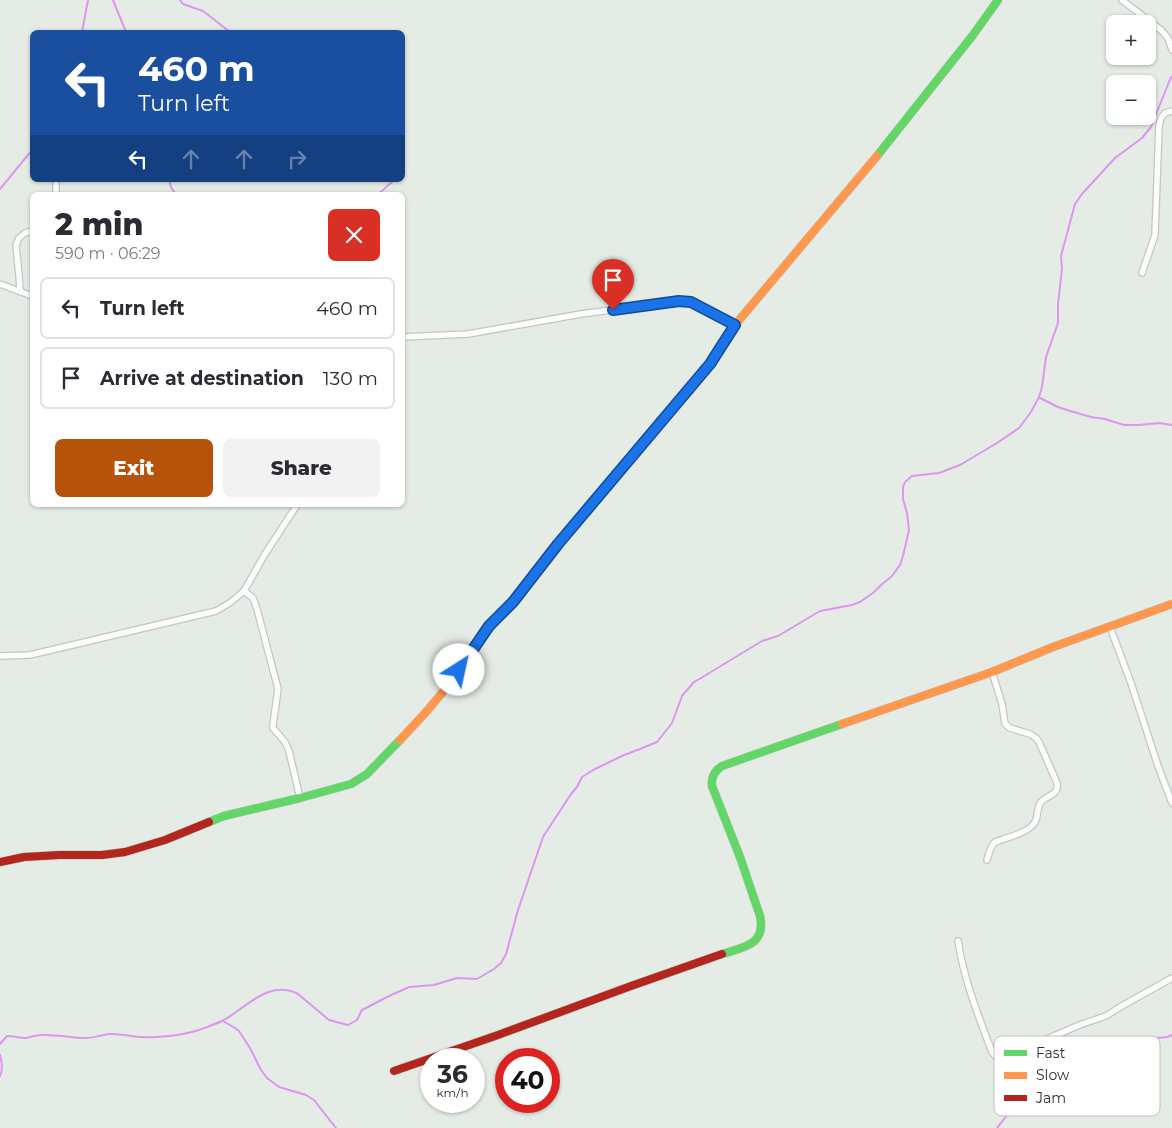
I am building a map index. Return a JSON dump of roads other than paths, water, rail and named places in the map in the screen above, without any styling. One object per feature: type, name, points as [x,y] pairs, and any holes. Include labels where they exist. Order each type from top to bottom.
[{"type":"street","points":[[0,862],[24,857],[93,856],[125,852],[165,840],[224,816],[351,784],[362,778],[442,693],[489,626],[513,602],[564,537],[710,364],[735,325],[872,162],[973,35],[998,0]]},
{"type":"street","points":[[1122,0],[1161,30],[1168,38],[1172,50]]},
{"type":"street","points":[[1142,273],[1155,235],[1159,126],[1161,118],[1165,113],[1172,111]]},
{"type":"street","points":[[20,291],[16,245],[19,238],[30,232]]},
{"type":"street","points":[[0,284],[30,295]]},
{"type":"street","points":[[405,337],[468,334],[581,314],[679,301],[691,302],[735,325]]},
{"type":"street","points":[[0,656],[30,655],[216,611],[244,591],[265,554],[296,507]]},
{"type":"street","points":[[244,591],[253,598],[257,609],[278,689],[273,725],[289,751],[300,798]]},
{"type":"street","points":[[394,1071],[437,1055],[471,1046],[700,960],[751,945],[756,941],[760,935],[762,924],[740,857],[712,786],[712,779],[716,769],[992,672],[1053,647],[1172,604]]},
{"type":"street","points":[[1110,626],[1132,683],[1158,766],[1172,803]]},
{"type":"street","points":[[987,860],[989,851],[995,842],[1032,827],[1036,822],[1041,802],[1056,792],[1058,788],[1036,738],[1030,734],[1010,728],[1005,724],[1002,704],[992,672]]},
{"type":"street","points":[[958,941],[963,970],[974,1005],[994,1055]]},
{"type":"street","points":[[1053,1036],[1106,1016],[1172,978]]},
{"type":"waterway","points":[[82,30],[88,0]]},
{"type":"waterway","points":[[113,0],[125,30]]},
{"type":"waterway","points":[[180,0],[183,4],[203,11],[227,30]]},
{"type":"waterway","points":[[0,1044],[7,1036],[26,1038],[47,1035],[92,1038],[113,1034],[164,1037],[186,1033],[221,1021],[233,1015],[259,996],[277,990],[287,990],[298,994],[329,1020],[348,1025],[357,1020],[362,1010],[409,987],[434,985],[457,978],[477,979],[494,969],[501,963],[506,954],[518,910],[543,837],[582,777],[624,755],[657,742],[672,723],[682,696],[694,682],[762,641],[778,636],[820,611],[852,605],[873,593],[892,576],[900,565],[903,556],[909,530],[903,499],[905,482],[912,476],[939,473],[960,465],[1019,428],[1031,412],[1042,387],[1046,357],[1058,323],[1062,269],[1061,256],[1075,204],[1115,158],[1142,138],[1151,127],[1171,77]]},
{"type":"waterway","points":[[0,189],[30,152]]},
{"type":"waterway","points":[[170,182],[174,192]]},
{"type":"waterway","points":[[380,192],[392,182]]},
{"type":"waterway","points":[[1040,398],[1067,410],[1124,425],[1159,423],[1172,425]]},
{"type":"waterway","points":[[223,1021],[239,1031],[267,1078],[279,1087],[306,1095],[314,1100],[336,1128]]},
{"type":"waterway","points":[[1160,1038],[1172,1035]]},
{"type":"waterway","points":[[0,1055],[2,1066],[0,1076]]},
{"type":"waterway","points":[[997,1128],[1006,1116]]}]
